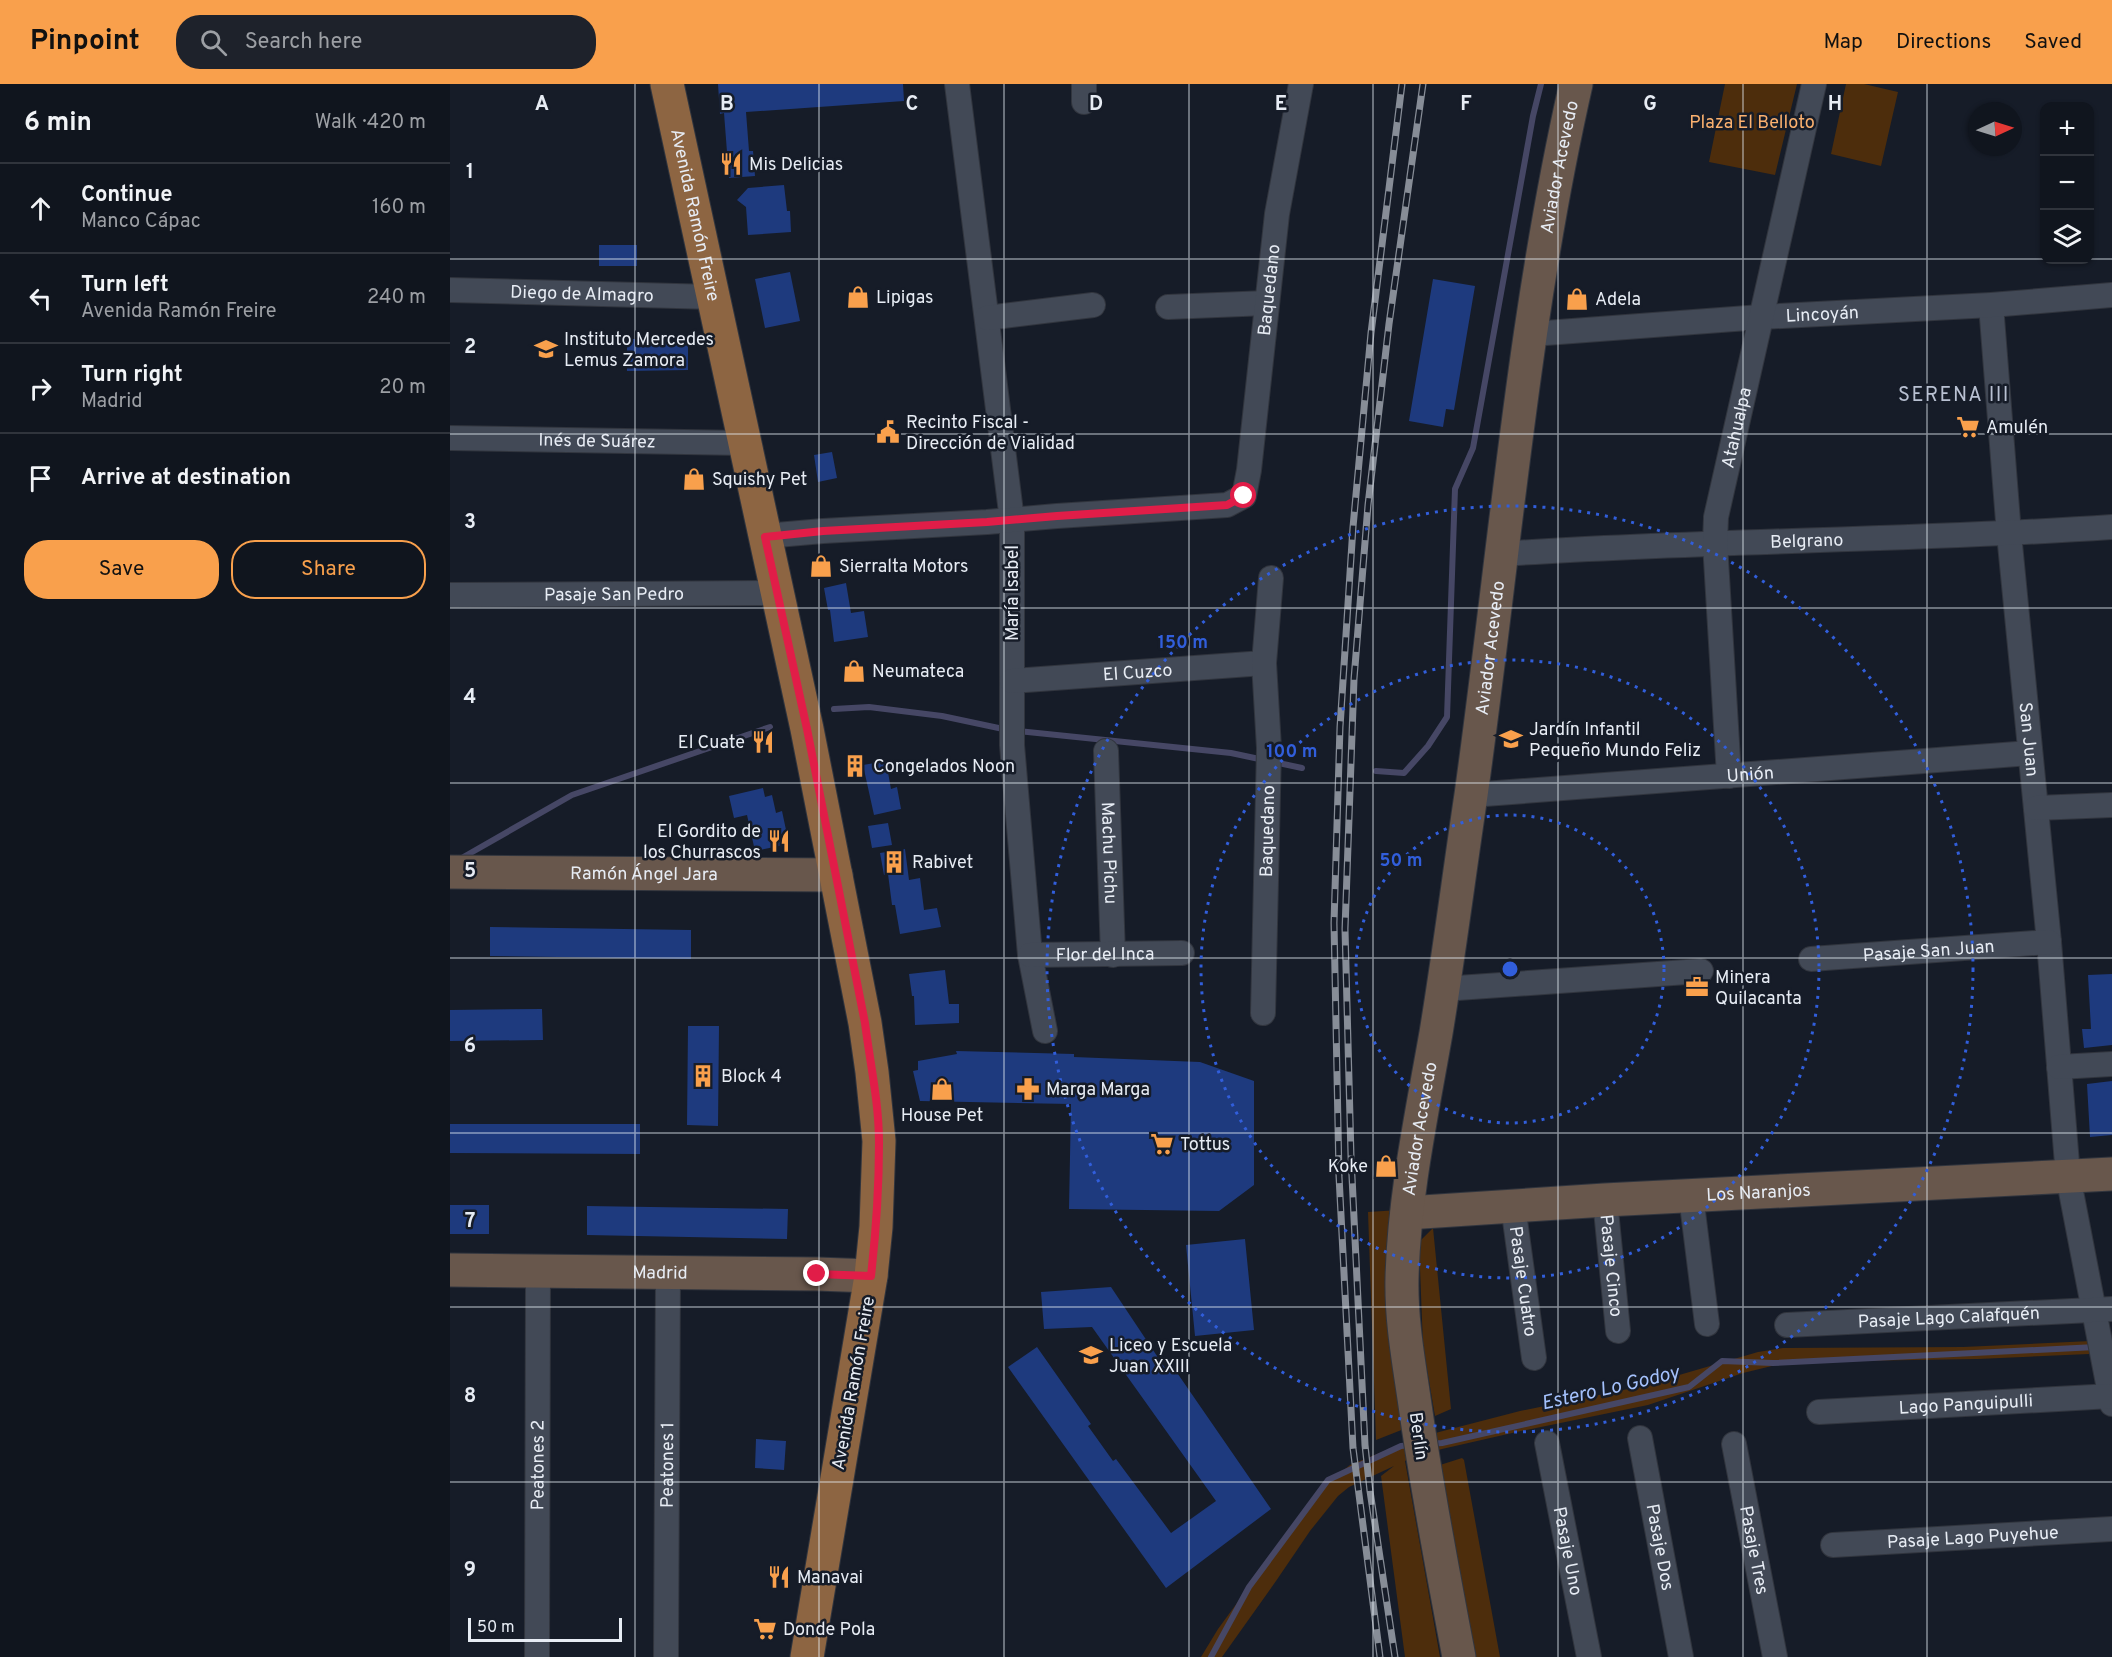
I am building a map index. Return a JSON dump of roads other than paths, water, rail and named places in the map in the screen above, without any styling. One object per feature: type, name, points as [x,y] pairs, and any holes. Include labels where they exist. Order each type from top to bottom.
[{"type":"main road","name":"Avenida Ramón Freire","points":[[667,84],[807,729],[865,1023],[877,1110],[876,1227],[871,1276],[807,1657]]},
{"type":"main road","name":"Aviador Acevedo","points":[[1407,1213],[1471,795],[1501,554],[1545,240],[1576,84]]},
{"type":"main road","name":"Ramón Ángel Jara","points":[[450,872],[836,875]]},
{"type":"main road","name":"Los Naranjos","points":[[1407,1213],[1605,1200],[2112,1174]]},
{"type":"main road","name":"Berlín","points":[[1407,1213],[1402,1278],[1404,1331],[1423,1468],[1459,1657]]},
{"type":"main road","name":"Madrid","points":[[450,1270],[871,1276]]},
{"type":"street","name":"María Isabel","points":[[957,84],[1012,520],[1012,745],[1030,956],[1045,1031]]},
{"type":"street","name":"Baquedano","points":[[1012,520],[1227,505],[1244,496],[1250,470],[1277,214],[1301,84]]},
{"type":"street","name":"Atahualpa","points":[[1730,776],[1715,543],[1716,517],[1814,84]]},
{"type":"street","name":"Diego de Almagro","points":[[450,291],[714,297]]},
{"type":"street","name":"Lincoyán","points":[[1532,334],[1761,317],[1991,305],[2112,295]]},
{"type":"street","points":[[1168,307],[1267,303]]},
{"type":"street","points":[[987,318],[1093,305]]},
{"type":"street","name":"San Juan","points":[[1991,305],[2009,534],[2049,942],[2068,1176],[2102,1314],[2104,1365],[2112,1399]]},
{"type":"street","name":"Inés de Suárez","points":[[450,438],[744,443]]},
{"type":"street","points":[[765,537],[823,531],[1012,520]]},
{"type":"street","name":"Belgrano","points":[[1501,554],[1715,543],[2009,534],[2112,527]]},
{"type":"street","name":"Baquedano","points":[[1263,1013],[1269,748],[1264,663],[1271,578]]},
{"type":"street","name":"Pasaje San Pedro","points":[[450,595],[777,593]]},
{"type":"street","name":"El Cuzco","points":[[1012,681],[1264,663]]},
{"type":"street","name":"Machu Pichu","points":[[1106,752],[1113,955]]},
{"type":"street","name":"Unión","points":[[1471,795],[2030,753]]},
{"type":"street","points":[[2036,808],[2112,805]]},
{"type":"street","name":"Pasaje San Juan","points":[[1811,959],[2049,942]]},
{"type":"street","name":"Flor del Inca","points":[[1030,956],[1182,953]]},
{"type":"street","points":[[1443,989],[1701,971]]},
{"type":"street","points":[[2059,1067],[2112,1064]]},
{"type":"street","points":[[1691,1196],[1707,1324]]},
{"type":"street","name":"Pasaje Cinco","points":[[1605,1200],[1618,1331]]},
{"type":"street","name":"Pasaje Cuatro","points":[[1513,1206],[1534,1358]]},
{"type":"street","name":"Peatones 2","points":[[537,1657],[538,1272]]},
{"type":"street","name":"Peatones 1","points":[[666,1657],[668,1272]]},
{"type":"street","name":"Pasaje Lago Calafquén","points":[[1787,1325],[2102,1314]]},
{"type":"street","name":"Lago Panguipulli","points":[[1819,1412],[2112,1399]]},
{"type":"street","name":"Pasaje Dos","points":[[1640,1438],[1681,1657]]},
{"type":"street","name":"Pasaje Uno","points":[[1547,1443],[1589,1657]]},
{"type":"street","name":"Pasaje Tres","points":[[1734,1444],[1774,1657]]},
{"type":"street","name":"Pasaje Lago Puyehue","points":[[1833,1545],[2112,1529]]},
{"type":"waterway","points":[[1376,771],[1404,773],[1428,746],[1447,717],[1455,489],[1473,448],[1533,116],[1541,84]]},
{"type":"waterway","points":[[834,709],[869,707],[942,716],[1008,730]]},
{"type":"waterway","points":[[460,859],[572,795],[770,727]]},
{"type":"waterway","points":[[1018,731],[1231,753],[1264,760]]},
{"type":"waterway","points":[[1274,762],[1302,768]]},
{"type":"waterway","name":"Estero Lo Godoy","points":[[1430,1444],[1689,1387],[1722,1361],[1773,1363],[2096,1347]]},
{"type":"waterway","name":"Estero Lo Godoy","points":[[1211,1657],[1249,1587],[1328,1480],[1401,1446],[1410,1445]]},
{"type":"railway","points":[[1380,1657],[1353,1448],[1339,1176],[1334,923],[1340,727],[1353,527],[1371,333],[1402,84]]},
{"type":"railway","points":[[1395,1657],[1365,1445],[1351,1156],[1345,929],[1354,679],[1368,505],[1389,324],[1423,84]]},
{"type":"place","name":"Mis Delicias","points":[[731,164]]},
{"type":"place","name":"Lipigas","points":[[858,297]]},
{"type":"place","name":"Adela","points":[[1577,299]]},
{"type":"place","name":"Instituto Mercedes Lemus Zamora","points":[[546,349]]},
{"type":"place","name":"Amulén","points":[[1968,427]]},
{"type":"place","name":"Recinto Fiscal - Dirección de Vialidad","points":[[888,432]]},
{"type":"place","name":"Squishy Pet","points":[[694,479]]},
{"type":"place","name":"Sierralta Motors","points":[[821,566]]},
{"type":"place","name":"Neumateca","points":[[854,671]]},
{"type":"place","name":"Jardín Infantil Pequeño Mundo Feliz","points":[[1511,739]]},
{"type":"place","name":"El Cuate","points":[[763,742]]},
{"type":"place","name":"Congelados Noon","points":[[855,766]]},
{"type":"place","name":"El Gordito de los Churrascos","points":[[779,841]]},
{"type":"place","name":"Rabivet","points":[[894,862]]},
{"type":"place","name":"Minera Quilacanta","points":[[1697,987]]},
{"type":"place","name":"Block 4","points":[[703,1076]]},
{"type":"place","name":"House Pet","points":[[942,1089]]},
{"type":"place","name":"Marga Marga","points":[[1028,1089]]},
{"type":"place","name":"Tottus","points":[[1162,1144]]},
{"type":"place","name":"Koke","points":[[1386,1166]]},
{"type":"place","name":"Liceo y Escuela Juan XXIII","points":[[1091,1355]]},
{"type":"place","name":"Manavai","points":[[779,1577]]},
{"type":"place","name":"Donde Pola","points":[[765,1629]]},
{"type":"district","name":"SERENA III","points":[[1954,394]]},
{"type":"park label","name":"Plaza El Belloto","points":[[1752,122]]}]
